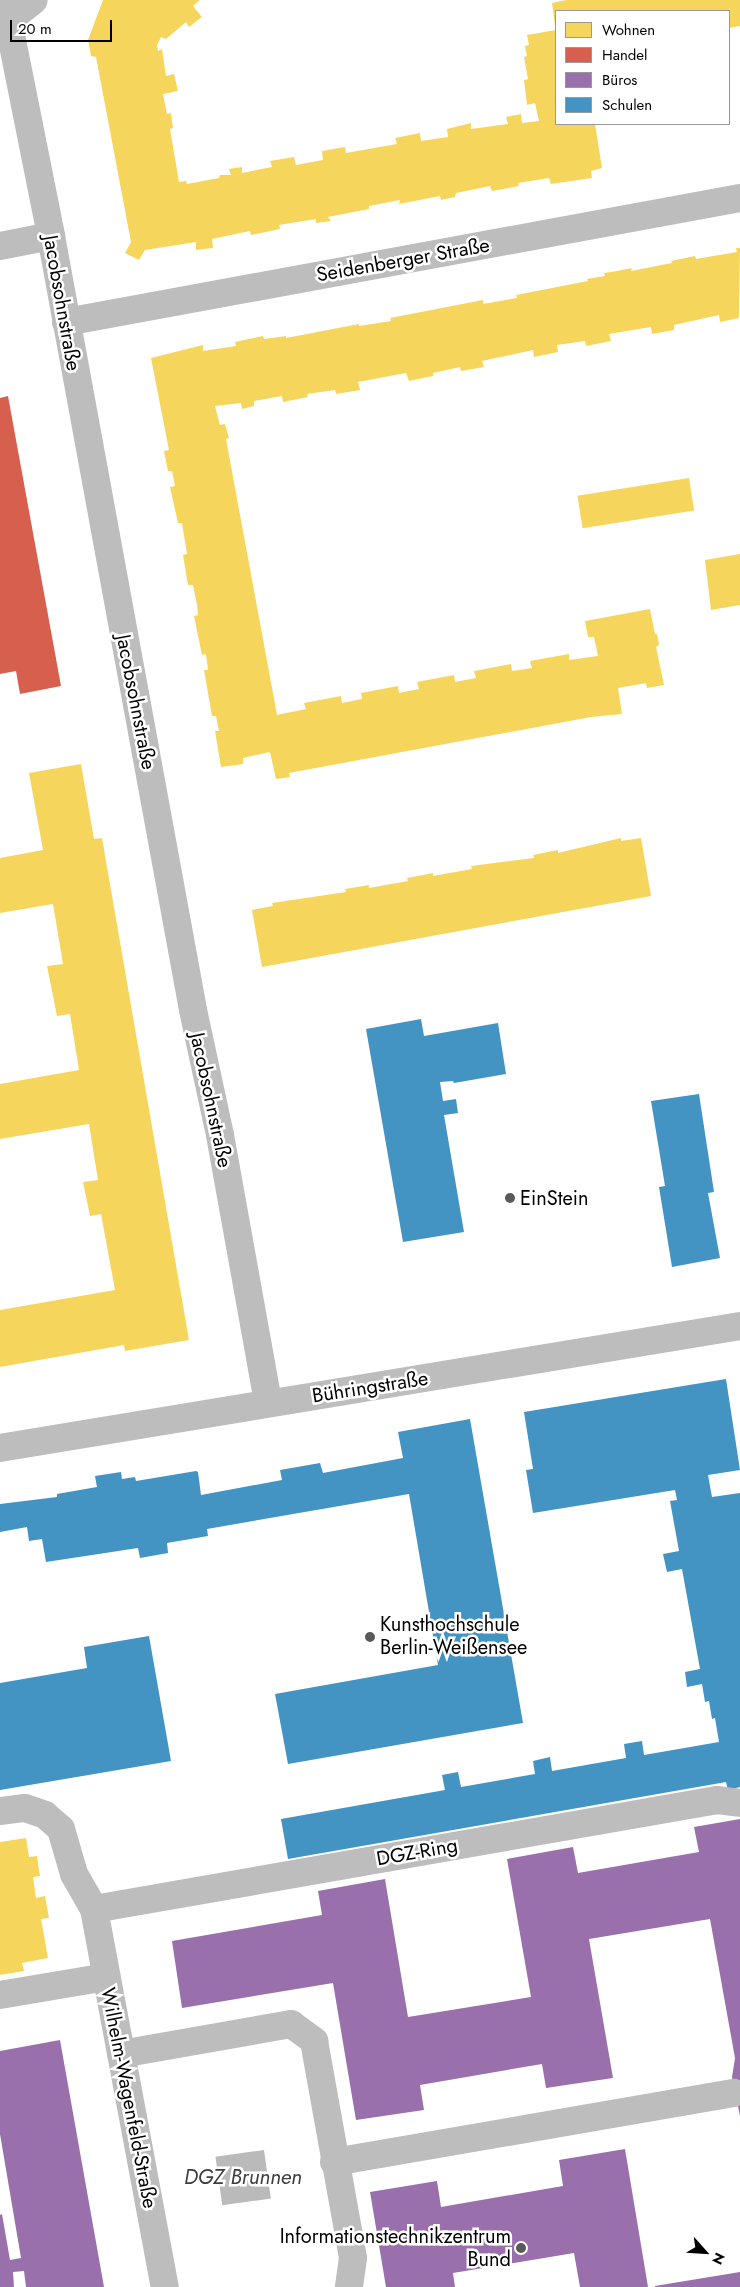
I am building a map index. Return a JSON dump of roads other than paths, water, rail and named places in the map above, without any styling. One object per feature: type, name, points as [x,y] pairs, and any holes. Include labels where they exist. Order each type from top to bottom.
[{"type":"street","points":[[4,16],[34,0]]},
{"type":"street","name":"Jacobsohnstraße","points":[[4,16],[50,236],[193,1010],[220,1135],[268,1403]]},
{"type":"street","name":"Seidenberger Straße","points":[[66,322],[740,198]]},
{"type":"street","points":[[0,246],[50,236]]},
{"type":"street","name":"Bühringstraße","points":[[0,1448],[740,1326]]},
{"type":"street","name":"DGZ-Ring","points":[[94,1909],[717,1800],[740,1803]]},
{"type":"street","name":"Wilhelm-Wagenfeld-Straße","points":[[0,1812],[25,1808],[45,1815],[61,1829],[74,1874],[94,1909],[164,2287]]},
{"type":"street","points":[[0,1995],[106,1977]]},
{"type":"street","points":[[121,2054],[291,2024],[314,2041],[334,2162],[353,2258],[349,2287]]},
{"type":"street","points":[[334,2162],[734,2093]]},
{"type":"water","name":"DGZ Brunnen","points":[[264,2150],[271,2199],[222,2205],[215,2157]]},
{"type":"place","name":"EinStein","points":[[510,1198]]},
{"type":"place","name":"Kunsthochschule Berlin-Weißensee","points":[[370,1637]]},
{"type":"place","name":"Informationstechnikzentrum Bund","points":[[521,2248]]}]
